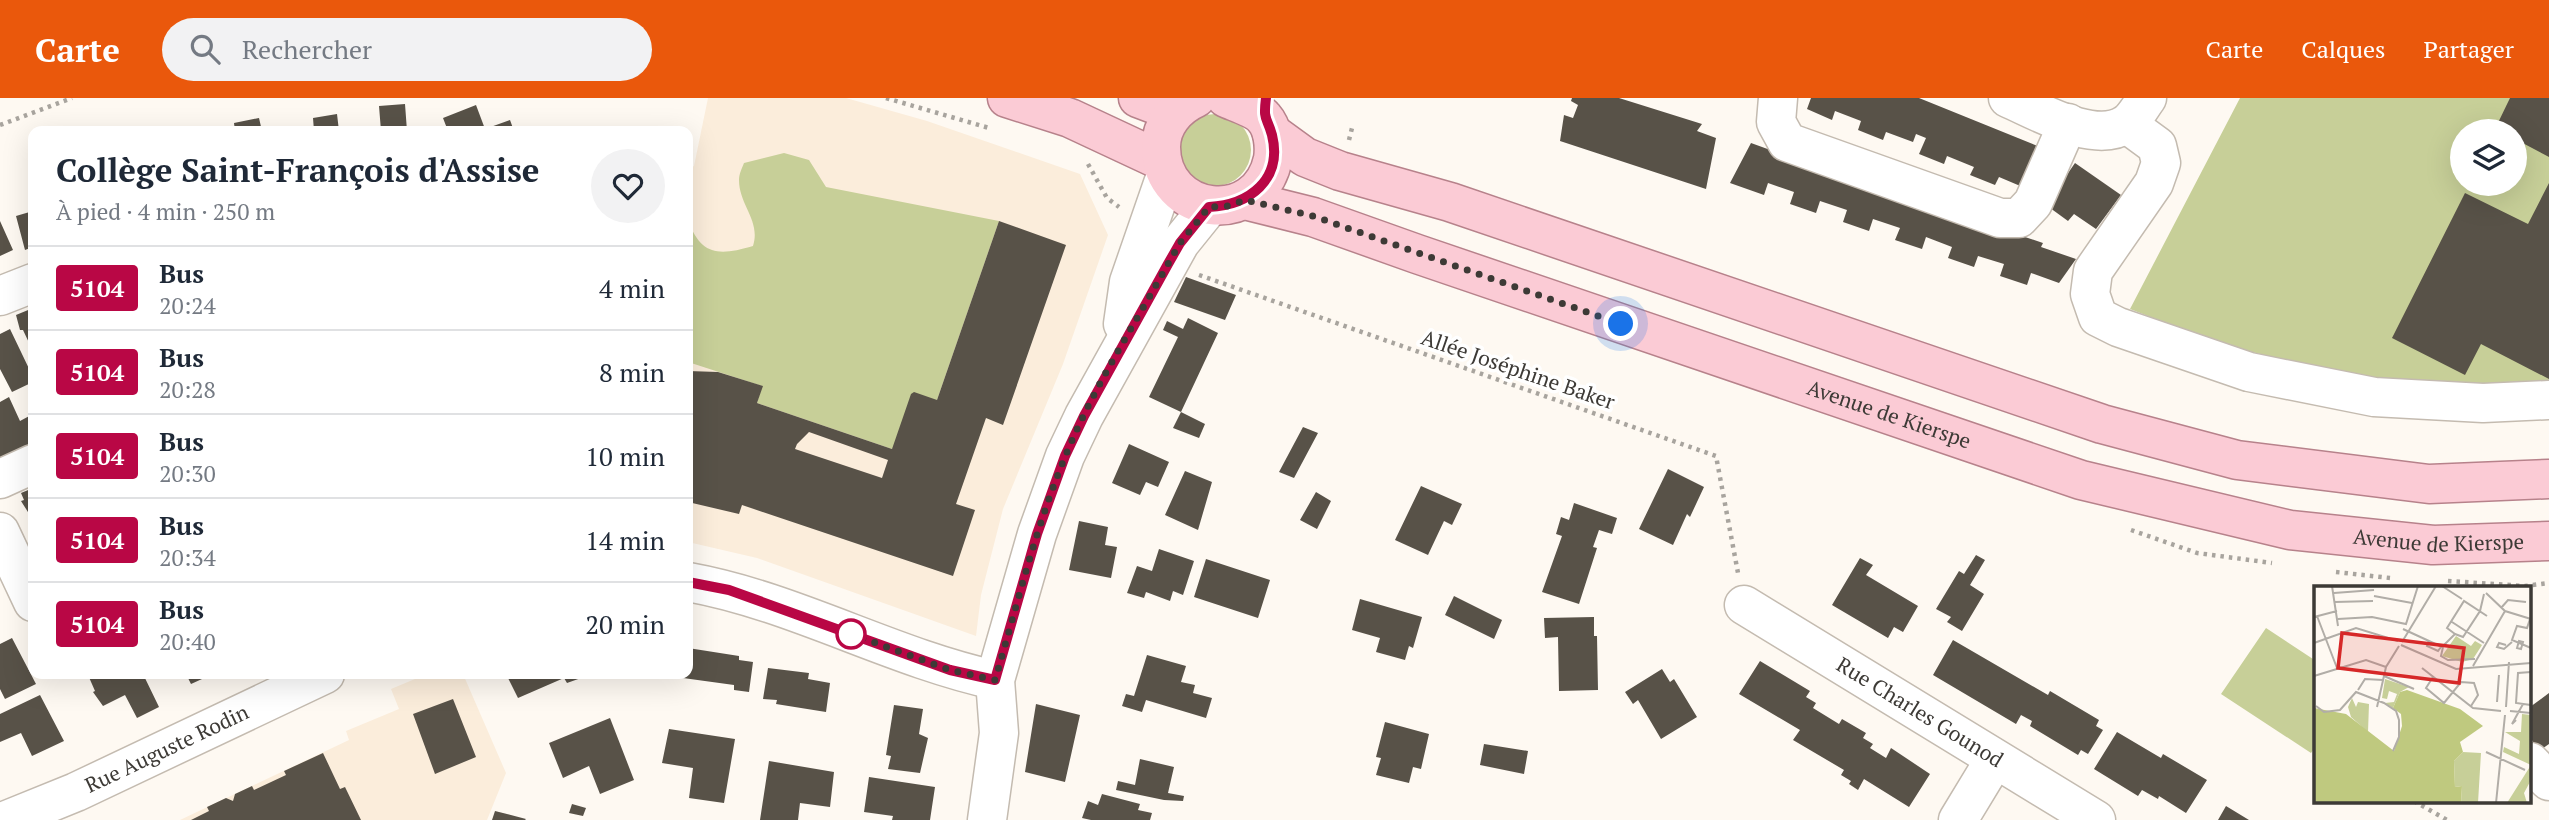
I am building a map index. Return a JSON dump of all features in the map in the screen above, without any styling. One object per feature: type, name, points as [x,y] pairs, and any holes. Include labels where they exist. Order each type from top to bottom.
[{"type":"main road","points":[[1007,98],[1070,118],[1164,168]]},
{"type":"main road","points":[[1138,98],[1185,105]]},
{"type":"main road","points":[[1226,98],[1267,116],[1305,156],[1349,174],[1450,202],[2102,424],[2237,460],[2429,484],[2549,479]]},
{"type":"main road","points":[[1164,168],[1161,144],[1165,127],[1185,105]]},
{"type":"main road","points":[[1227,203],[1260,188],[1270,171],[1274,152],[1267,116]]},
{"type":"main road","name":"Avenue de Kierspe","points":[[1164,168],[1177,191],[1227,203],[1313,216],[1417,254],[2081,480],[2290,530],[2433,545],[2549,541]]},
{"type":"street","points":[[1778,98],[1776,122],[1787,142],[2000,218],[2019,218],[2033,203],[2068,123]]},
{"type":"street","points":[[2008,98],[2078,128],[2105,131],[2137,111],[2157,146],[2161,163],[2154,183],[2093,271],[2091,294],[2098,317],[2118,327],[2249,372],[2374,397],[2483,403],[2549,400]]},
{"type":"street","points":[[1118,354],[1129,282],[1164,168]]},
{"type":"street","points":[[987,820],[999,733],[995,680],[1037,534],[1065,456],[1084,416],[1180,243],[1227,203]]},
{"type":"street","points":[[0,296],[28,285]]},
{"type":"street","points":[[0,479],[28,466]]},
{"type":"street","points":[[0,531],[28,591]]},
{"type":"street","points":[[693,583],[729,590],[950,670],[995,680]]},
{"type":"street","name":"Rue Charles Gounod","points":[[1744,605],[2096,820]]},
{"type":"street","name":"Rue Auguste Rodin","points":[[7,820],[76,792],[314,679]]},
{"type":"street","points":[[1958,820],[1995,759]]},
{"type":"street","points":[[2532,764],[2549,781]]},
{"type":"path","points":[[0,125],[72,98]]},
{"type":"path","name":"Allée Joséphine Baker","points":[[1168,264],[1716,456],[1744,605]]},
{"type":"path","points":[[2416,802],[2447,820]]},
{"type":"shaded area","points":[[708,98],[846,98],[927,121],[1080,174],[1108,235],[1063,364],[1003,509],[981,595],[976,636],[757,558],[693,543],[694,166]]},
{"type":"shaded area","points":[[415,679],[465,679],[506,773],[487,820],[180,820],[349,740],[346,731],[399,709],[391,689]]},
{"type":"green space","points":[[2240,98],[2549,98],[2549,384],[2446,384],[2382,380],[2287,361],[2217,343],[2130,309]]},
{"type":"green space","points":[[1215,114],[1235,120],[1245,130],[1251,150],[1245,170],[1235,180],[1215,186],[1195,180],[1185,170],[1179,150],[1185,130],[1195,120]]},
{"type":"green space","points":[[784,153],[809,160],[826,187],[999,221],[937,400],[892,449],[757,403],[762,386],[693,364],[693,232],[705,247],[721,252],[753,246],[754,229],[742,197],[739,180],[744,163]]},
{"type":"green space","points":[[2266,628],[2314,660],[2314,749],[2311,753],[2221,694]]},
{"type":"building","points":[[1572,98],[1619,98],[1702,124],[1697,131],[1716,138],[1706,189],[1560,141],[1564,115],[1573,118],[1578,105],[1571,101]]},
{"type":"building","points":[[1811,98],[1919,98],[2040,147],[2025,188],[1999,177],[1995,185],[1970,175],[1974,167],[1947,156],[1944,164],[1919,154],[1926,138],[1916,134],[1913,142],[1886,132],[1883,140],[1858,130],[1861,121],[1835,111],[1832,120],[1807,109]]},
{"type":"building","points":[[2510,98],[2549,98],[2549,157],[2527,145],[2527,119],[2500,119]]},
{"type":"building","points":[[405,104],[407,126],[381,126],[379,106]]},
{"type":"building","points":[[476,105],[484,126],[446,126],[443,118]]},
{"type":"building","points":[[337,114],[338,126],[314,126],[313,118]]},
{"type":"building","points":[[259,118],[261,126],[234,126],[234,123]]},
{"type":"building","points":[[510,120],[512,126],[493,126]]},
{"type":"building","points":[[1751,143],[1988,229],[2043,243],[2041,247],[2076,259],[2059,283],[2031,273],[2027,285],[2000,276],[2004,264],[1978,256],[1974,267],[1948,258],[1952,247],[1926,237],[1922,249],[1895,240],[1900,228],[1873,219],[1869,231],[1843,222],[1847,210],[1820,201],[1816,213],[1790,204],[1794,192],[1768,183],[1764,195],[1730,183]]},
{"type":"building","points":[[2075,163],[2121,195],[2096,229],[2074,214],[2068,221],[2046,205]]},
{"type":"building","points":[[2549,183],[2549,379],[2481,344],[2465,375],[2392,338],[2463,196],[2471,196],[2528,224]]},
{"type":"building","points":[[28,212],[28,249],[25,250],[16,216]]},
{"type":"building","points":[[0,221],[13,250],[0,256]]},
{"type":"building","points":[[999,221],[1066,245],[1003,425],[986,418],[956,504],[975,510],[953,576],[742,505],[739,514],[693,503],[693,371],[718,372],[763,386],[757,403],[892,449],[914,392],[937,400]],"holes":[[[809,432],[888,460],[882,478],[795,449]]]},
{"type":"building","points":[[1186,277],[1236,295],[1225,320],[1174,302]]},
{"type":"building","points":[[28,310],[28,341],[23,330],[20,330],[16,315]]},
{"type":"building","points":[[1188,318],[1218,333],[1181,412],[1149,397],[1178,337],[1163,330],[1167,321],[1183,329]]},
{"type":"building","points":[[10,329],[28,367],[28,384],[12,392],[0,369],[0,334]]},
{"type":"building","points":[[9,397],[20,421],[28,417],[28,445],[0,458],[0,402]]},
{"type":"building","points":[[1181,412],[1205,424],[1199,438],[1173,428]]},
{"type":"building","points":[[1303,427],[1318,433],[1294,478],[1279,472]]},
{"type":"building","points":[[1129,444],[1169,462],[1158,487],[1146,482],[1140,495],[1112,483]]},
{"type":"building","points":[[1668,469],[1704,487],[1690,517],[1687,514],[1673,545],[1639,529]]},
{"type":"building","points":[[1185,471],[1212,482],[1198,530],[1165,515]]},
{"type":"building","points":[[1421,486],[1462,504],[1452,525],[1444,521],[1428,555],[1395,540]]},
{"type":"building","points":[[28,490],[28,512],[21,501],[24,500],[21,493]]},
{"type":"building","points":[[1316,492],[1331,501],[1317,529],[1300,520]]},
{"type":"building","points":[[1574,503],[1617,518],[1612,534],[1599,530],[1593,547],[1597,548],[1579,604],[1542,592],[1562,536],[1556,534],[1561,517],[1569,520]]},
{"type":"building","points":[[1079,521],[1108,527],[1105,545],[1117,547],[1111,578],[1069,570]]},
{"type":"building","points":[[1159,549],[1194,561],[1183,595],[1173,591],[1170,601],[1146,592],[1144,598],[1127,593],[1137,566],[1152,571]]},
{"type":"building","points":[[1976,555],[1985,560],[1970,585],[1984,594],[1962,631],[1947,622],[1951,617],[1936,609],[1959,571],[1964,574]]},
{"type":"building","points":[[1860,558],[1873,565],[1866,575],[1918,606],[1903,632],[1894,627],[1888,638],[1832,605]]},
{"type":"building","points":[[1206,559],[1270,580],[1258,618],[1194,597]]},
{"type":"building","points":[[1454,596],[1502,620],[1494,639],[1445,615]]},
{"type":"building","points":[[1360,599],[1422,617],[1413,648],[1409,646],[1405,660],[1376,652],[1380,638],[1352,630]]},
{"type":"building","points":[[1594,617],[1598,690],[1559,691],[1558,637],[1545,638],[1544,618]]},
{"type":"building","points":[[12,638],[28,669],[28,679],[33,679],[36,684],[5,699],[0,689],[0,644]]},
{"type":"building","points":[[1953,640],[2048,695],[2050,691],[2099,720],[2096,726],[2103,730],[2088,754],[2081,750],[2078,755],[2030,726],[2032,721],[2021,715],[2016,724],[1933,675]]},
{"type":"building","points":[[693,649],[739,656],[739,660],[753,662],[749,692],[734,690],[734,685],[690,679],[693,679]]},
{"type":"building","points":[[1147,655],[1186,666],[1181,682],[1195,685],[1193,693],[1212,698],[1206,718],[1146,700],[1142,712],[1122,706],[1126,694],[1134,696]]},
{"type":"building","points":[[1760,661],[1810,691],[1806,697],[1816,703],[1813,708],[1839,724],[1842,719],[1866,733],[1863,738],[1873,744],[1870,748],[1886,758],[1891,748],[1930,774],[1909,807],[1864,779],[1858,790],[1849,784],[1851,781],[1841,775],[1844,770],[1793,740],[1800,730],[1739,694]]},
{"type":"building","points":[[768,668],[809,673],[808,679],[830,683],[826,712],[776,704],[777,700],[763,699]]},
{"type":"building","points":[[1662,669],[1670,682],[1674,679],[1697,717],[1661,739],[1638,700],[1633,704],[1625,692]]},
{"type":"building","points":[[90,679],[145,679],[159,707],[137,718],[125,695],[103,706],[93,692],[95,691]]},
{"type":"building","points":[[188,679],[202,679],[191,684]]},
{"type":"building","points":[[508,679],[562,679],[518,698]]},
{"type":"building","points":[[2549,693],[2549,744],[2539,751],[2532,740],[2532,706]]},
{"type":"building","points":[[40,695],[64,741],[32,756],[21,733],[0,742],[0,714]]},
{"type":"building","points":[[453,699],[476,757],[435,774],[413,714]]},
{"type":"building","points":[[1036,704],[1080,715],[1065,782],[1025,772]]},
{"type":"building","points":[[894,705],[923,709],[919,734],[928,738],[920,773],[888,769],[891,756],[886,755]]},
{"type":"building","points":[[610,718],[634,780],[600,794],[589,766],[563,778],[549,743]]},
{"type":"building","points":[[1385,722],[1429,734],[1421,769],[1413,767],[1409,783],[1376,775],[1381,758],[1376,757]]},
{"type":"building","points":[[669,729],[735,739],[724,803],[689,798],[693,768],[662,763]]},
{"type":"building","points":[[2117,732],[2161,758],[2163,754],[2207,780],[2186,813],[2159,796],[2158,799],[2142,790],[2138,796],[2094,769]]},
{"type":"building","points":[[1484,744],[1528,751],[1524,774],[1480,765]]},
{"type":"building","points":[[323,753],[340,789],[345,787],[361,820],[191,820],[209,811],[207,807],[226,798],[233,801],[235,794],[252,786],[254,790],[286,775],[284,771]]},
{"type":"building","points":[[1140,759],[1174,767],[1168,793],[1184,796],[1183,801],[1116,790],[1118,781],[1135,785]]},
{"type":"building","points":[[769,761],[834,772],[830,807],[800,803],[798,820],[760,820]]},
{"type":"building","points":[[869,777],[935,787],[930,820],[892,820],[893,816],[864,812]]},
{"type":"building","points":[[1102,794],[1140,804],[1138,810],[1152,813],[1150,820],[1082,818],[1088,801],[1098,805]]},
{"type":"building","points":[[572,804],[586,808],[583,816],[569,813]]},
{"type":"building","points":[[2226,806],[2249,820],[2218,820]]},
{"type":"building","points":[[495,811],[526,819],[492,820]]},
{"type":"bus line","name":"5104","points":[[693,583],[729,590],[950,670],[995,680],[1037,534],[1065,456],[1084,416],[1180,243],[1209,207],[1228,206],[1245,200],[1260,188],[1270,171],[1274,152],[1272,133],[1264,117],[1266,98]]},
{"type":"route","points":[[851,634],[950,670],[995,680],[1037,534],[1065,456],[1084,416],[1180,243],[1209,207],[1228,206],[1245,200],[1313,216],[1621,324]]}]
